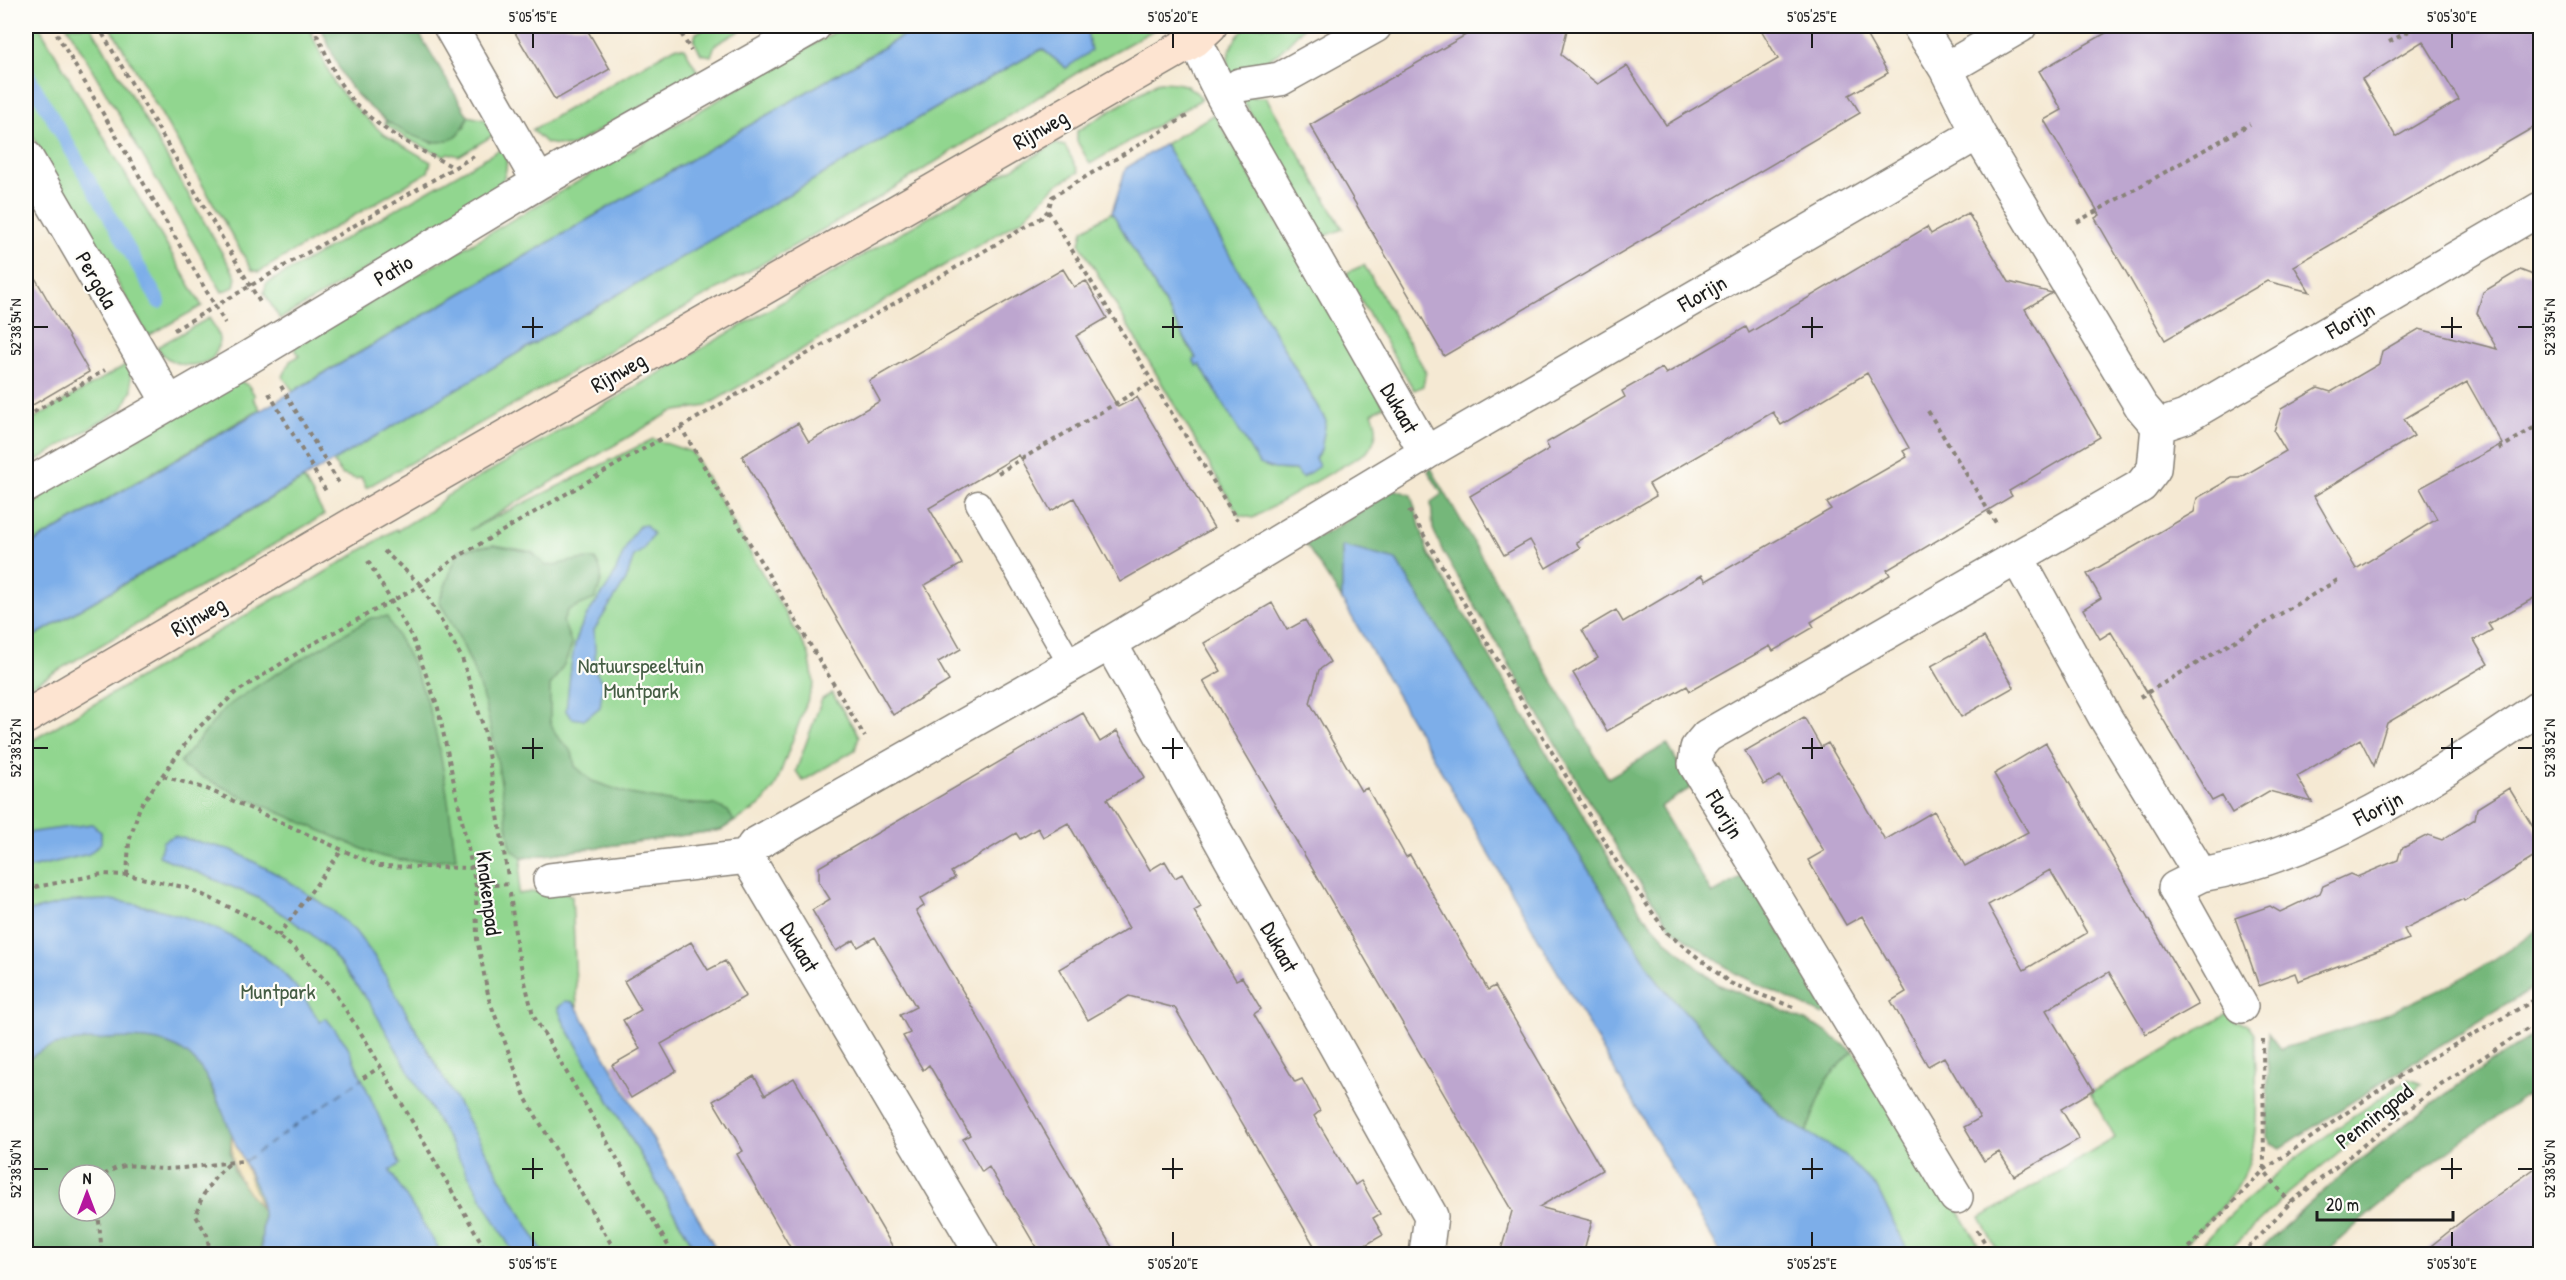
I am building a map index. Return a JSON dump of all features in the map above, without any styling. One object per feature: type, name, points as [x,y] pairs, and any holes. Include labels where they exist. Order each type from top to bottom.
[{"type":"street","points":[[450,26],[539,182]]},
{"type":"street","name":"Patio","points":[[246,359],[539,182],[814,26]]},
{"type":"street","points":[[1231,90],[1280,79],[1375,26]]},
{"type":"street","points":[[1919,26],[1946,69],[1978,133],[2141,406],[2158,426]]},
{"type":"street","points":[[1946,69],[2020,26]]},
{"type":"street","name":"Dukaat","points":[[982,1254],[747,857],[754,845],[1110,643],[1426,453],[1231,90],[1203,33]]},
{"type":"street","name":"Rijnweg","points":[[26,717],[1203,33]]},
{"type":"street","name":"Florijn","points":[[1426,453],[1978,133]]},
{"type":"street","name":"Pergola","points":[[26,157],[169,403]]},
{"type":"street","name":"Florijn","points":[[1956,1197],[1695,765],[1697,748],[1707,736],[2018,559],[2141,486],[2154,469],[2158,426],[2185,417],[2541,209]]},
{"type":"street","points":[[26,486],[246,359]]},
{"type":"street","points":[[2018,559],[2105,717],[2200,875]]},
{"type":"street","name":"Dukaat","points":[[1110,643],[1431,1216],[1425,1254]]},
{"type":"street","name":"Florijn","points":[[2241,1006],[2175,888],[2200,875],[2238,869],[2333,831],[2426,783],[2541,707]]},
{"type":"street","points":[[550,880],[747,857]]},
{"type":"lane","points":[[978,502],[1071,665]]},
{"type":"path","points":[[52,26],[318,480]]},
{"type":"path","points":[[98,26],[289,354],[277,362],[274,375],[330,469]]},
{"type":"path","points":[[312,26],[339,81],[363,110],[388,132],[454,168]]},
{"type":"path","points":[[2389,42],[2418,26]]},
{"type":"path","points":[[127,875],[129,842],[140,806],[194,732],[235,693],[309,646],[421,585],[454,559],[1041,218],[1048,211],[1052,197],[1231,90]]},
{"type":"path","points":[[2043,241],[2250,124]]},
{"type":"path","points":[[26,417],[512,134]]},
{"type":"path","points":[[1048,211],[1258,555]]},
{"type":"path","points":[[978,502],[971,488],[1152,382]]},
{"type":"path","points":[[1928,411],[2018,559]]},
{"type":"path","points":[[2499,449],[2541,424]]},
{"type":"path","points":[[680,426],[885,771]]},
{"type":"path","points":[[1389,476],[1617,864],[1667,933],[1730,982],[1794,1008]]},
{"type":"path","name":"Knakenpad","points":[[349,528],[413,639],[438,708],[476,886],[477,939],[489,999],[522,1088],[617,1254]]},
{"type":"path","points":[[2105,717],[2342,578]]},
{"type":"path","name":"Knakenpad","points":[[421,585],[462,658],[484,729],[517,949],[533,1015],[673,1254]]},
{"type":"path","points":[[163,776],[207,789],[378,866],[471,868]]},
{"type":"path","points":[[278,936],[342,850]]},
{"type":"path","points":[[26,890],[102,874],[127,875],[188,888],[255,919],[294,948],[328,982],[488,1254]]},
{"type":"path","points":[[2183,1254],[2264,1170],[2404,1073],[2541,997]]},
{"type":"path","points":[[2241,1006],[2263,1036],[2264,1170],[2290,1203]]},
{"type":"path","name":"Penningpad","points":[[2242,1254],[2290,1203],[2441,1084],[2541,1021]]},
{"type":"path","points":[[363,1078],[380,1067]]},
{"type":"path","points":[[117,1169],[127,1165],[143,1164],[165,1169],[245,1161]]},
{"type":"path","points":[[210,1254],[207,1235],[196,1216],[200,1198],[230,1162]]},
{"type":"path","points":[[99,1223],[102,1254]]},
{"type":"green space","points":[[26,26],[39,26],[202,306],[148,336],[26,125]]},
{"type":"green space","points":[[67,26],[91,26],[236,277],[234,287],[222,292]]},
{"type":"green space","points":[[110,26],[308,26],[335,85],[382,133],[431,162],[428,172],[259,272],[252,270]]},
{"type":"green space","points":[[320,26],[415,26],[468,116],[459,134],[444,141],[427,141],[388,122],[356,94],[346,81]]},
{"type":"green space","points":[[709,26],[748,26],[715,45],[711,56],[701,54],[694,41],[696,33]]},
{"type":"green space","points":[[845,26],[920,26],[293,391],[283,377],[290,361],[299,356],[294,347]]},
{"type":"green space","points":[[1086,26],[1161,26],[1083,69],[875,200],[366,488],[361,477],[356,479],[341,474],[333,461],[955,97],[1042,49],[1066,68]]},
{"type":"green space","points":[[1247,26],[1305,26],[1279,53],[1231,82],[1228,58],[1232,44]]},
{"type":"green space","points":[[675,47],[684,48],[699,74],[570,147],[546,143],[532,130]]},
{"type":"green space","points":[[1158,82],[1183,84],[1202,99],[1090,164],[1077,141],[1077,131]]},
{"type":"green space","points":[[1241,97],[1266,97],[1343,229],[1323,237]]},
{"type":"green space","points":[[1214,114],[1384,406],[1372,413],[1376,433],[1367,452],[1253,518],[1239,515],[1080,244],[1083,230],[1112,212],[1196,359],[1194,360],[1200,365],[1274,469],[1311,471],[1318,466],[1315,458],[1321,449],[1326,421],[1165,144]]},
{"type":"green space","points":[[468,116],[490,121],[497,133],[459,156],[448,153],[444,156],[409,140],[385,124],[385,121],[432,143],[465,128]]},
{"type":"green space","name":"Muntpark","points":[[1055,144],[1065,146],[1079,172],[1056,185],[1023,219],[706,406],[671,412],[470,530],[653,439],[692,452],[809,654],[814,683],[775,787],[760,806],[721,830],[522,858],[518,894],[558,888],[572,896],[577,1008],[572,1002],[558,1008],[564,1023],[698,1254],[26,1254],[26,744],[277,597],[296,590],[396,529],[399,532],[398,530],[433,509],[445,497]]},
{"type":"green space","points":[[504,147],[507,160],[505,172],[494,195],[280,319],[264,293],[266,284]]},
{"type":"green space","points":[[1364,265],[1426,372],[1423,386],[1414,390],[1346,276],[1348,272]]},
{"type":"green space","points":[[209,318],[219,338],[218,348],[212,359],[197,364],[182,364],[168,359],[157,347]]},
{"type":"green space","points":[[129,363],[132,390],[122,409],[26,467],[26,423]]},
{"type":"green space","points":[[240,381],[249,386],[260,409],[26,547],[26,503],[229,384]]},
{"type":"green space","points":[[1431,468],[1608,778],[1667,744],[1692,787],[1660,807],[1712,894],[1744,876],[1831,1011],[1823,1015],[1735,973],[1671,928],[1623,858],[1443,552],[1433,529],[1431,502],[1442,494],[1428,471]]},
{"type":"green space","points":[[304,479],[324,515],[26,689],[26,641]]},
{"type":"green space","points":[[1394,489],[1411,495],[1428,553],[1641,912],[1668,942],[1717,984],[1820,1028],[1853,1051],[1827,1079],[1806,1133],[1783,1118],[1658,982],[1396,560],[1342,547],[1342,600],[1305,543],[1332,530]]},
{"type":"green space","points":[[494,545],[532,552],[546,566],[595,559],[600,569],[601,583],[595,599],[568,610],[563,621],[572,645],[565,663],[550,686],[550,721],[556,735],[572,752],[575,766],[592,781],[630,794],[680,803],[715,805],[728,811],[734,821],[721,830],[523,858],[511,849],[496,751],[481,692],[457,633],[439,602],[459,550]]},
{"type":"green space","points":[[387,617],[412,663],[431,715],[442,762],[456,858],[416,861],[376,855],[184,768],[180,762],[226,707],[266,680],[371,618]]},
{"type":"green space","points":[[832,693],[859,736],[855,750],[803,781],[796,771],[822,699]]},
{"type":"green space","points":[[2540,928],[2540,984],[2426,1054],[2281,1148],[2271,1143],[2267,1137],[2268,1033],[2280,1049],[2349,1028],[2416,1001],[2448,985],[2480,968]]},
{"type":"green space","points":[[2229,1013],[2236,1022],[2249,1025],[2255,1033],[2256,1121],[2251,1155],[2246,1170],[2240,1182],[2214,1215],[2175,1254],[1999,1254],[1980,1218],[2115,1138],[2090,1093]]},
{"type":"green space","points":[[2540,1031],[2540,1086],[2484,1125],[2375,1208],[2324,1254],[2255,1254],[2356,1163],[2464,1081]]},
{"type":"green space","points":[[130,1037],[160,1039],[186,1052],[201,1066],[232,1132],[230,1154],[234,1172],[263,1212],[261,1246],[263,1254],[26,1254],[26,1062],[48,1047],[89,1039]]},
{"type":"green space","points":[[1853,1051],[1954,1203],[1984,1254],[1909,1254],[1877,1188],[1806,1133],[1827,1079]]},
{"type":"green space","points":[[2408,1079],[2422,1084],[2289,1193],[2225,1254],[2192,1254],[2268,1181],[2321,1139]]},
{"type":"sand","points":[[232,1132],[263,1212],[242,1183],[234,1167]]},
{"type":"water","points":[[920,26],[1086,26],[1091,51],[1066,68],[1042,49],[955,97],[26,641],[26,547]]},
{"type":"water","points":[[1165,144],[1326,421],[1321,450],[1315,458],[1319,466],[1302,478],[1295,470],[1274,469],[1259,464],[1200,365],[1197,366],[1193,360],[1196,358],[1112,212],[1126,168]]},
{"type":"water","points":[[646,525],[653,534],[643,550],[634,556],[626,580],[594,630],[596,672],[603,684],[600,707],[584,720],[572,718],[566,711],[571,662],[581,628],[611,580],[631,537],[639,526]]},
{"type":"water","points":[[1342,546],[1396,560],[1658,982],[1781,1117],[1843,1154],[1877,1188],[1909,1254],[1721,1254],[1342,600]]},
{"type":"water","points":[[92,824],[101,832],[101,843],[89,854],[26,869],[26,833]]},
{"type":"water","points":[[174,836],[232,850],[284,878],[333,911],[355,931],[374,956],[544,1254],[514,1254],[369,1002],[331,952],[310,933],[258,898],[159,856],[163,841]]},
{"type":"water","points":[[111,900],[162,910],[212,927],[235,938],[278,968],[296,987],[320,1022],[326,1018],[347,1045],[400,1164],[390,1171],[442,1254],[263,1254],[261,1244],[263,1213],[256,1187],[206,1077],[195,1062],[181,1050],[162,1042],[138,1039],[85,1040],[44,1049],[26,1062],[26,912],[72,901]]},
{"type":"water","points":[[565,1001],[572,1002],[577,1008],[719,1254],[698,1254],[564,1023],[558,1008]]},
{"type":"building","points":[[511,26],[585,26],[610,69],[555,100]]},
{"type":"building","points":[[1481,26],[1568,26],[1561,55],[1598,84],[1627,66],[1666,125],[1778,59],[1759,26],[1861,26],[1888,73],[1849,95],[1860,113],[1444,356],[1310,125]]},
{"type":"building","points":[[2118,26],[2541,26],[2541,123],[2294,266],[2310,292],[2267,281],[2165,340],[2095,218],[2100,215],[2044,120],[2062,110],[2039,71]],"holes":[[[2423,41],[2459,100],[2396,137],[2362,79]]]},
{"type":"building","points":[[1968,213],[2009,282],[2052,293],[2025,309],[2100,437],[2009,491],[2012,496],[1887,570],[1890,575],[1811,622],[1814,627],[1773,651],[1770,646],[1690,691],[1687,686],[1607,731],[1573,673],[1598,658],[1582,630],[1616,610],[1623,622],[1702,575],[1706,581],[1831,509],[1827,503],[1907,457],[1903,451],[1909,448],[1867,373],[1781,425],[1773,412],[1649,484],[1656,496],[1576,542],[1580,548],[1546,568],[1530,540],[1504,555],[1470,496],[1549,449],[1546,443],[1625,397],[1622,391],[1662,368],[1666,374],[1746,327],[1749,333],[1927,227],[1931,234]]},
{"type":"building","points":[[26,262],[89,372],[26,409]]},
{"type":"building","points":[[1063,269],[1074,287],[1086,281],[1107,318],[1076,336],[1118,407],[1137,397],[1214,528],[1120,582],[1074,498],[1051,511],[1019,455],[929,508],[962,564],[925,585],[961,649],[938,662],[949,681],[893,715],[742,456],[798,423],[809,442],[880,401],[869,381]]},
{"type":"building","points":[[2520,270],[2541,278],[2541,594],[2488,624],[2492,630],[2474,640],[2488,664],[2387,723],[2374,766],[2360,739],[2297,776],[2312,802],[2269,791],[2232,813],[2222,796],[2212,801],[2111,632],[2100,639],[2083,609],[2101,598],[2087,574],[2194,512],[2197,498],[2232,478],[2240,478],[2286,451],[2274,431],[2281,409],[2318,388],[2331,392],[2379,364],[2382,351],[2419,329],[2497,349],[2477,313],[2483,292]],"holes":[[[2467,382],[2502,444],[2420,488],[2437,519],[2356,569],[2314,496],[2414,436],[2404,419]]]},
{"type":"building","points":[[1272,603],[1287,630],[1305,620],[1330,662],[1319,670],[1310,703],[1361,791],[1367,788],[1406,857],[1410,855],[1488,990],[1495,986],[1602,1170],[1539,1207],[1592,1221],[1583,1254],[1500,1254],[1512,1211],[1203,681],[1221,671],[1204,643]]},
{"type":"building","points":[[1984,637],[2014,687],[1961,717],[1931,666]]},
{"type":"building","points":[[1083,713],[1100,742],[1117,731],[1145,777],[1107,799],[1150,870],[1165,861],[1175,878],[1182,874],[1201,907],[1194,911],[1236,980],[1242,977],[1261,1009],[1254,1014],[1295,1082],[1302,1079],[1320,1111],[1314,1116],[1355,1185],[1361,1181],[1380,1214],[1373,1218],[1383,1235],[1350,1254],[1319,1254],[1175,1008],[1129,996],[1088,1020],[1059,969],[1129,928],[1068,823],[1043,837],[1038,828],[1020,839],[1016,833],[951,872],[955,878],[920,899],[924,906],[916,911],[1116,1254],[1040,1254],[989,1167],[982,1172],[963,1139],[970,1135],[929,1065],[923,1070],[903,1036],[910,1033],[900,1015],[916,1007],[875,937],[858,947],[854,940],[836,951],[812,910],[830,899],[819,882],[819,867]]},
{"type":"building","points":[[1804,717],[1821,747],[1828,743],[1885,840],[1934,811],[1965,866],[2028,832],[1994,774],[2046,743],[2198,1005],[2146,1034],[2109,972],[2046,1010],[2094,1090],[2061,1109],[2079,1139],[2014,1176],[1999,1152],[1984,1161],[1964,1127],[1980,1118],[1944,1057],[1928,1066],[1891,1001],[1906,992],[1862,916],[1846,925],[1808,860],[1824,851],[1780,776],[1764,785],[1745,751]],"holes":[[[2050,870],[2087,933],[2024,970],[1988,905]]]},
{"type":"building","points":[[2509,788],[2541,840],[2541,853],[2464,901],[2463,899],[2404,929],[2409,939],[2298,981],[2295,973],[2259,986],[2235,918],[2270,906],[2280,912],[2320,893],[2323,886],[2350,874],[2357,877],[2398,860],[2401,849],[2428,835],[2442,840],[2475,819],[2477,808]]},
{"type":"building","points":[[691,942],[708,970],[725,961],[746,996],[661,1044],[676,1071],[631,1098],[612,1065],[640,1049],[623,1020],[641,1010],[624,981]]},
{"type":"building","points":[[754,1076],[765,1095],[794,1078],[897,1254],[794,1254],[737,1154],[743,1151],[713,1101]]},
{"type":"building","points":[[2541,1164],[2541,1254],[2421,1254],[2468,1216]]},
{"type":"waterway","points":[[26,72],[159,302]]},
{"type":"ferry route","points":[[245,1161],[363,1078]]},
{"type":"park label","name":"Natuurspeeltuin Muntpark","points":[[641,678]]}]
